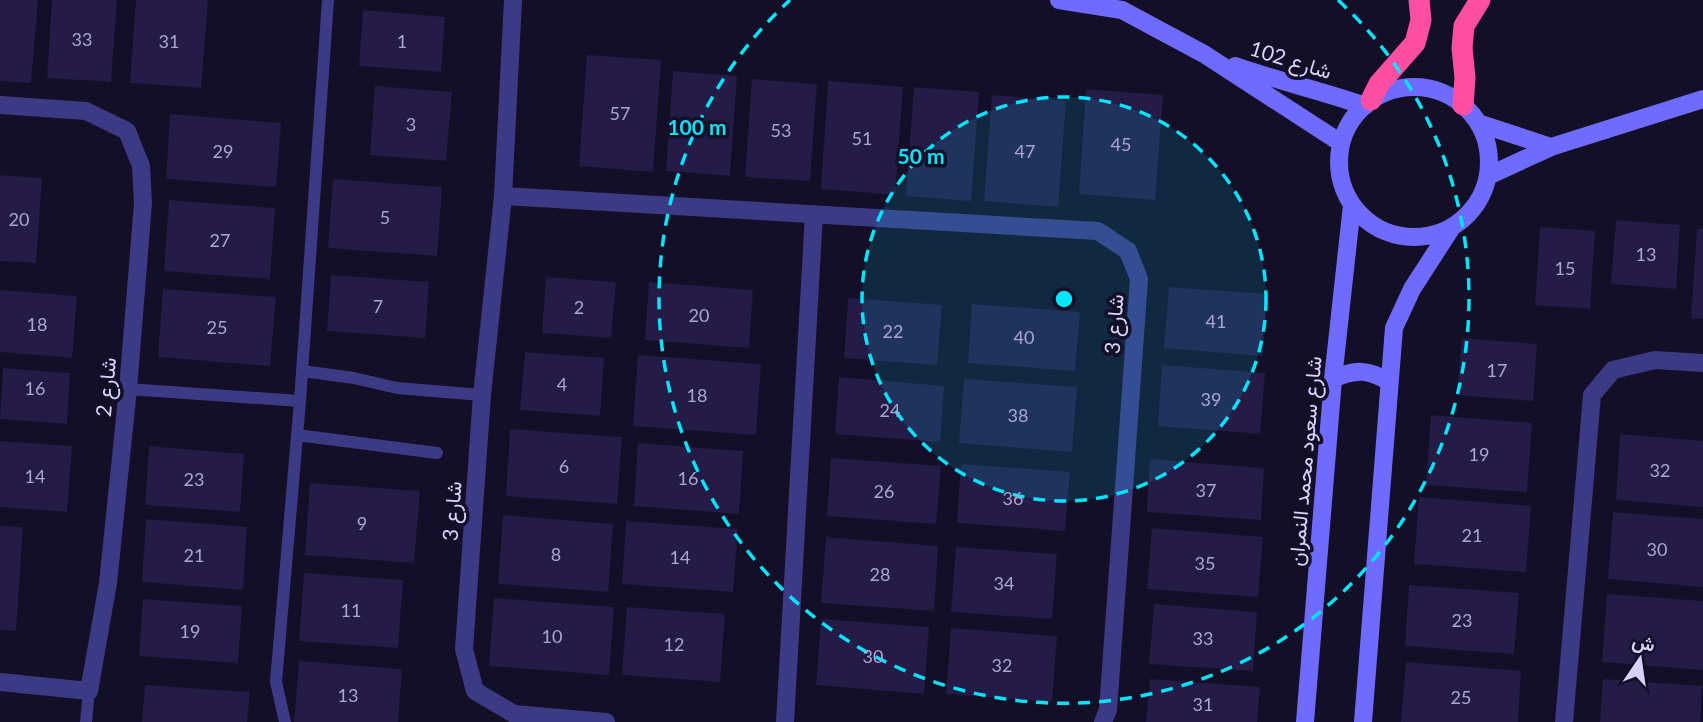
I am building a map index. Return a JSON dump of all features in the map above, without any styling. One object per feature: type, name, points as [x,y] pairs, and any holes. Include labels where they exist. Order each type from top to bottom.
[{"type":"highway","points":[[1368,103],[1379,84],[1415,43],[1421,20],[1419,0]]},
{"type":"highway","points":[[1463,105],[1465,78],[1462,48],[1465,26],[1480,0]]},
{"type":"street","name":"شارع 3","points":[[513,0],[503,196],[482,395],[464,649],[475,691],[514,714],[606,722]]},
{"type":"street","name":"شارع 102","points":[[1059,0],[1122,10],[1204,54],[1341,143]]},
{"type":"street","name":"شارع 102","points":[[1204,54],[1275,80],[1368,103]]},
{"type":"street","points":[[1418,87],[1441,93],[1463,105],[1478,123],[1488,149],[1488,176],[1481,196],[1469,214],[1452,227],[1431,235],[1408,237],[1387,232],[1367,221],[1352,205],[1342,186],[1339,164],[1341,143],[1352,119],[1368,103],[1393,90],[1418,87]]},
{"type":"street","points":[[1488,176],[1551,148],[1703,99]]},
{"type":"street","name":"شارع 2","points":[[0,105],[86,111],[127,131],[141,166],[143,203],[128,388],[108,583],[89,691]]},
{"type":"street","points":[[1478,123],[1551,148]]},
{"type":"street","name":"شارع 3","points":[[503,196],[1098,231],[1128,251],[1139,279],[1108,710],[1103,722]]},
{"type":"street","name":"شارع سعود محمد النمران","points":[[1305,722],[1333,379],[1352,205]]},
{"type":"street","points":[[785,722],[814,214]]},
{"type":"street","points":[[1363,722],[1395,328],[1412,289],[1452,227]]},
{"type":"street","points":[[1564,722],[1592,395],[1614,370],[1655,360],[1703,363]]},
{"type":"street","points":[[1333,379],[1362,371],[1377,374],[1389,382]]},
{"type":"street","points":[[0,682],[89,691]]},
{"type":"lane","points":[[285,722],[276,682],[300,401],[328,0]]},
{"type":"lane","points":[[302,371],[354,378],[397,388],[482,395]]},
{"type":"lane","points":[[128,388],[300,401]]},
{"type":"lane","points":[[297,435],[437,453]]},
{"type":"lane","points":[[86,722],[89,691]]},
{"type":"building","points":[[0,0],[38,0],[31,83],[0,81]]},
{"type":"building","points":[[52,0],[117,0],[111,82],[47,78]]},
{"type":"building","points":[[136,0],[208,0],[201,88],[130,83]]},
{"type":"building","points":[[363,10],[445,17],[441,72],[359,66]]},
{"type":"building","points":[[587,55],[661,60],[653,172],[579,166]]},
{"type":"building","points":[[673,71],[737,76],[730,176],[666,171]]},
{"type":"building","points":[[752,79],[817,84],[810,181],[745,177]]},
{"type":"building","points":[[828,81],[903,87],[895,195],[821,189]]},
{"type":"building","points":[[375,86],[452,92],[446,161],[370,155]]},
{"type":"building","points":[[914,87],[979,92],[971,201],[906,196]]},
{"type":"building","points":[[1086,89],[1163,95],[1155,200],[1079,194]]},
{"type":"building","points":[[992,95],[1066,101],[1058,207],[984,201]]},
{"type":"building","points":[[170,114],[281,123],[276,187],[166,179]]},
{"type":"building","points":[[0,175],[42,178],[36,263],[0,261]]},
{"type":"building","points":[[333,179],[442,187],[437,256],[328,248]]},
{"type":"building","points":[[169,200],[275,208],[270,279],[164,271]]},
{"type":"building","points":[[1616,220],[1680,225],[1676,289],[1611,284]]},
{"type":"building","points":[[1540,227],[1595,231],[1590,309],[1535,305]]},
{"type":"building","points":[[1697,229],[1703,229],[1703,319],[1691,318]]},
{"type":"building","points":[[331,275],[429,282],[425,338],[327,331]]},
{"type":"building","points":[[546,277],[616,282],[611,338],[542,333]]},
{"type":"building","points":[[649,282],[753,290],[749,348],[645,340]]},
{"type":"building","points":[[1169,287],[1267,294],[1263,356],[1164,348]]},
{"type":"building","points":[[163,289],[276,297],[270,366],[158,357]]},
{"type":"building","points":[[0,290],[77,296],[72,358],[0,352]]},
{"type":"building","points":[[848,298],[942,305],[937,365],[844,358]]},
{"type":"building","points":[[972,304],[1080,312],[1075,371],[968,363]]},
{"type":"building","points":[[1462,338],[1537,344],[1533,401],[1457,395]]},
{"type":"building","points":[[525,352],[604,358],[600,416],[520,410]]},
{"type":"building","points":[[638,355],[761,364],[756,435],[633,426]]},
{"type":"building","points":[[1162,365],[1265,373],[1260,434],[1158,426]]},
{"type":"building","points":[[3,368],[70,373],[67,424],[0,419]]},
{"type":"building","points":[[839,377],[944,386],[940,442],[835,434]]},
{"type":"building","points":[[964,379],[1077,387],[1072,452],[959,443]]},
{"type":"building","points":[[1431,415],[1532,423],[1527,492],[1426,485]]},
{"type":"building","points":[[510,429],[622,437],[617,504],[506,496]]},
{"type":"building","points":[[1620,434],[1703,441],[1703,507],[1616,500]]},
{"type":"building","points":[[0,441],[72,446],[67,512],[0,507]]},
{"type":"building","points":[[638,443],[743,451],[739,514],[634,506]]},
{"type":"building","points":[[149,446],[244,454],[240,512],[145,505]]},
{"type":"building","points":[[831,458],[941,466],[936,524],[827,516]]},
{"type":"building","points":[[1150,459],[1264,468],[1261,520],[1147,512]]},
{"type":"building","points":[[961,464],[1070,472],[1065,531],[957,523]]},
{"type":"building","points":[[310,483],[420,491],[414,563],[305,555]]},
{"type":"building","points":[[1419,497],[1531,506],[1526,572],[1414,564]]},
{"type":"building","points":[[1613,512],[1703,519],[1703,587],[1608,579]]},
{"type":"building","points":[[503,515],[613,524],[608,592],[498,584]]},
{"type":"building","points":[[146,519],[247,527],[243,590],[142,582]]},
{"type":"building","points":[[626,521],[738,529],[733,592],[622,584]]},
{"type":"building","points":[[0,526],[23,527],[16,631],[0,630]]},
{"type":"building","points":[[1152,528],[1263,537],[1258,597],[1147,589]]},
{"type":"building","points":[[826,537],[938,546],[934,611],[821,603]]},
{"type":"building","points":[[956,547],[1057,554],[1052,619],[951,612]]},
{"type":"building","points":[[304,573],[403,580],[398,648],[299,641]]},
{"type":"building","points":[[1409,585],[1519,593],[1514,654],[1405,646]]},
{"type":"building","points":[[1607,594],[1703,601],[1703,670],[1602,662]]},
{"type":"building","points":[[494,598],[614,607],[609,675],[489,666]]},
{"type":"building","points":[[143,599],[242,606],[238,663],[139,656]]},
{"type":"building","points":[[1154,604],[1257,612],[1253,671],[1149,664]]},
{"type":"building","points":[[627,607],[725,614],[720,682],[622,675]]},
{"type":"building","points":[[821,619],[929,627],[924,694],[816,685]]},
{"type":"building","points":[[951,628],[1057,636],[1052,702],[946,694]]},
{"type":"building","points":[[299,661],[402,669],[398,722],[294,722]]},
{"type":"building","points":[[1406,662],[1521,671],[1518,722],[1401,722]]},
{"type":"building","points":[[1150,679],[1260,687],[1257,722],[1146,722]]},
{"type":"building","points":[[1603,679],[1702,686],[1700,722],[1600,722]]},
{"type":"building","points":[[145,685],[250,692],[247,722],[142,722]]}]
